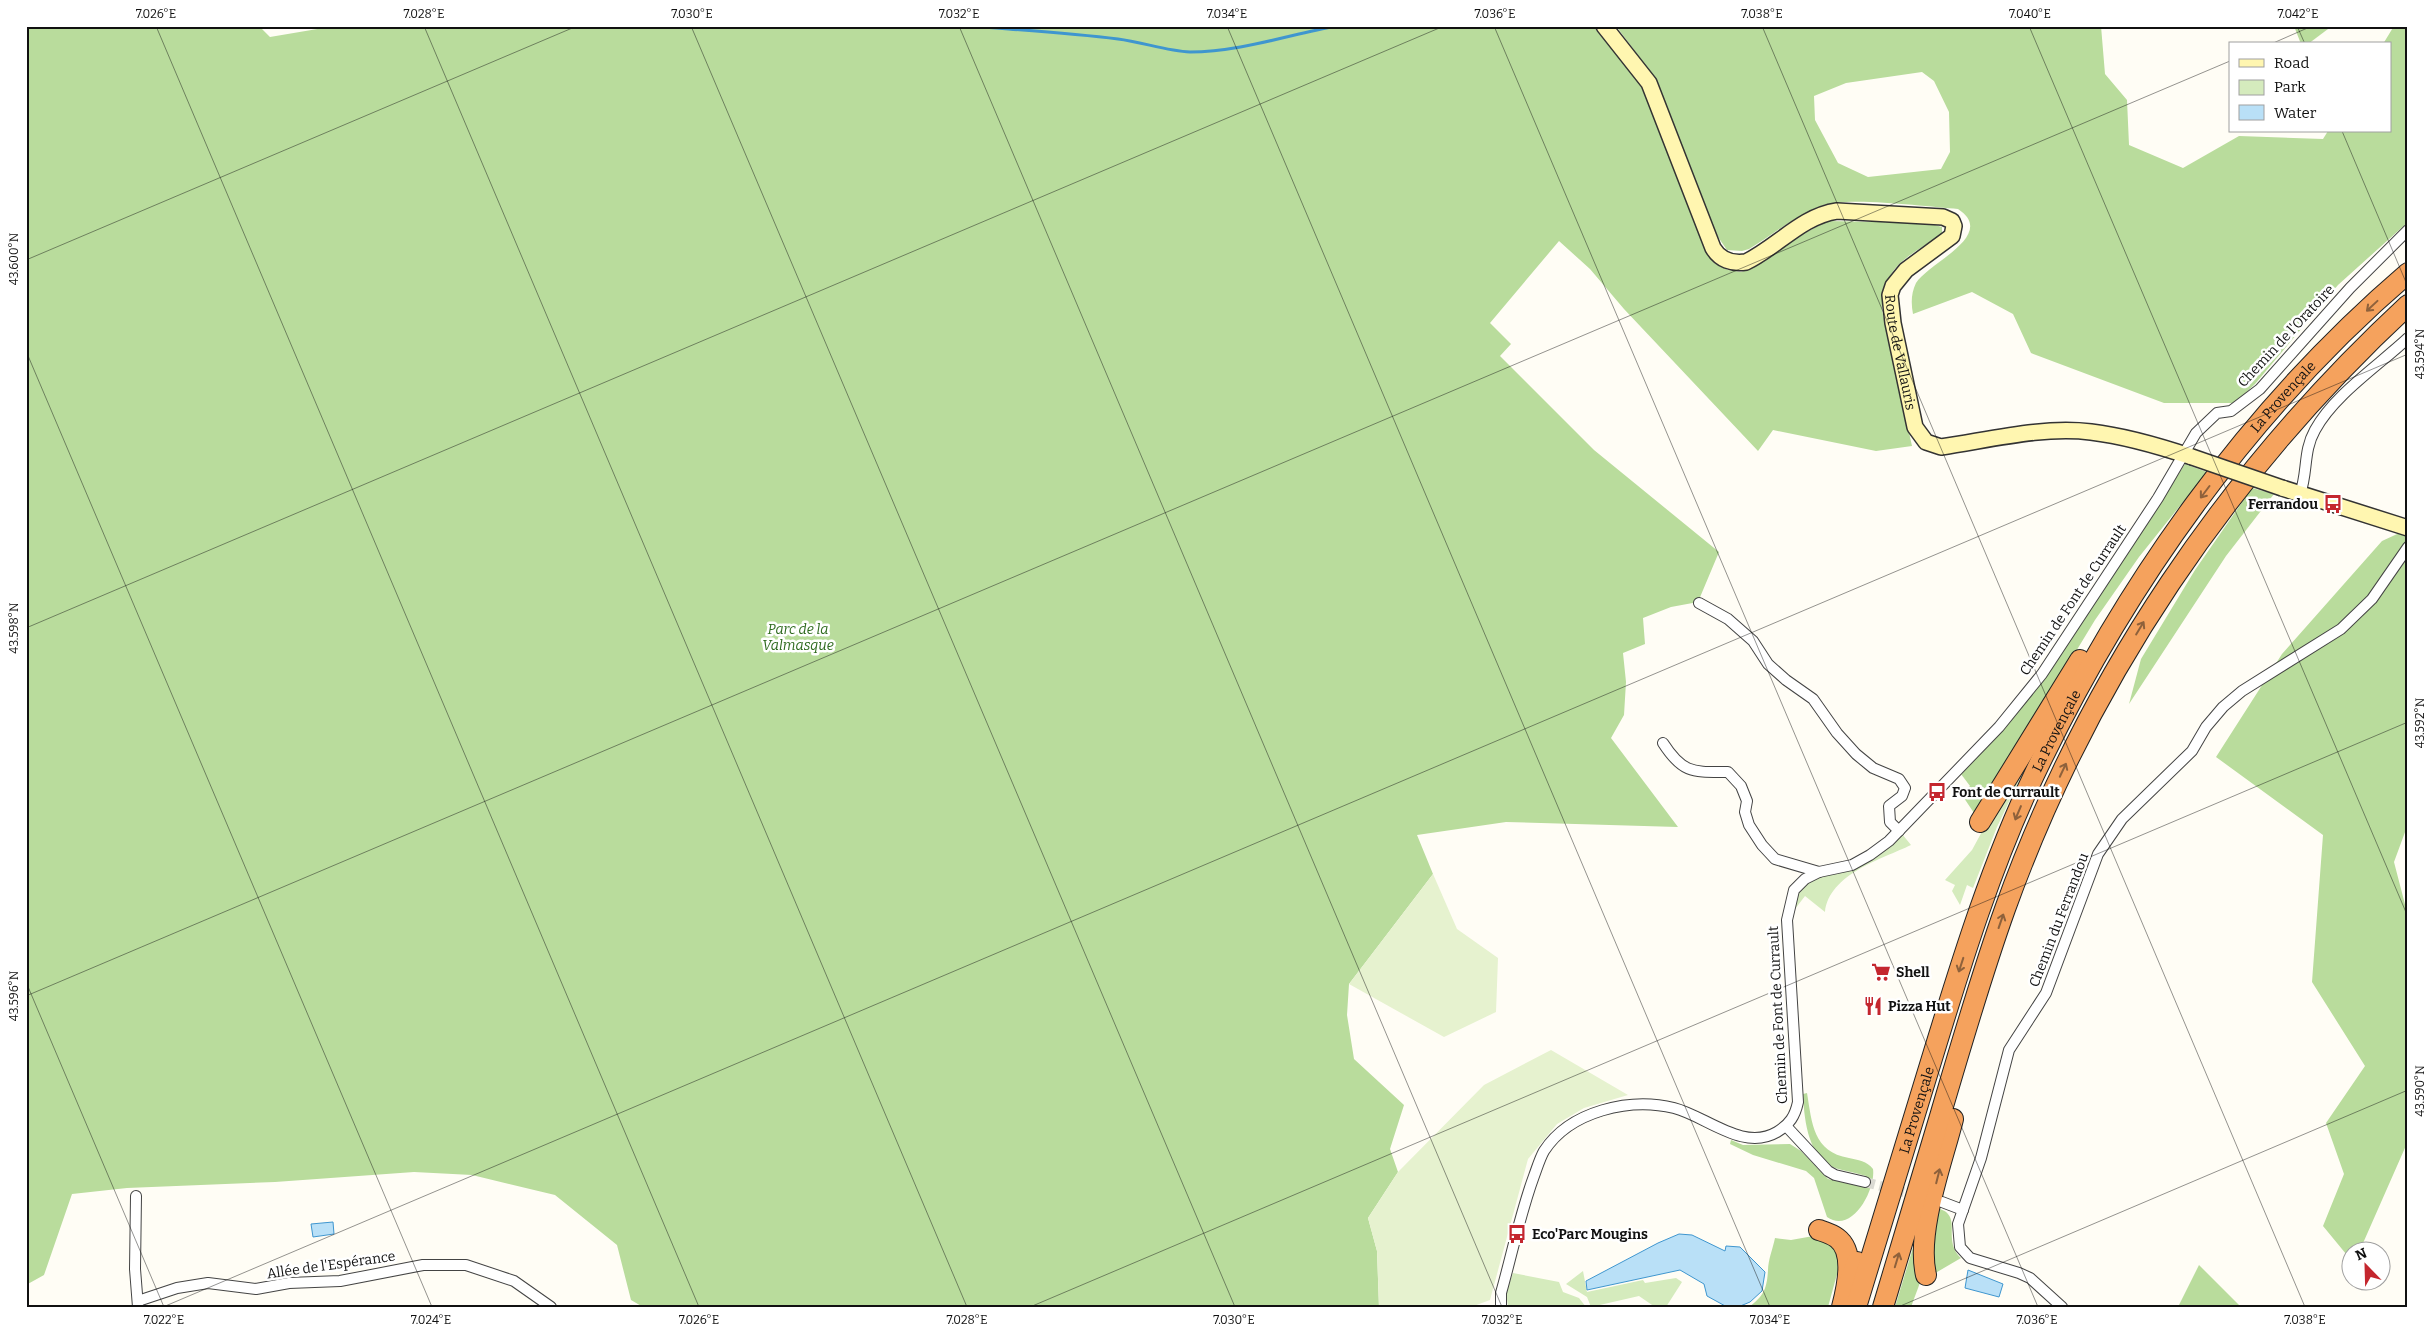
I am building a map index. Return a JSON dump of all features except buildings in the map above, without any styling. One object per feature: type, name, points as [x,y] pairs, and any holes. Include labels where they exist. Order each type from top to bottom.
[{"type":"highway","name":"La Provençale","points":[[1848,1302],[1983,901],[2034,774],[2069,707],[2114,625],[2153,563],[2237,450],[2277,404],[2343,334],[2408,273]]},
{"type":"highway","name":"La Provençale","points":[[1883,1307],[2005,908],[2072,751],[2123,657],[2169,582],[2233,495],[2303,410],[2408,305]]},
{"type":"highway","points":[[1980,822],[2104,621],[2123,595],[2153,563]]},
{"type":"highway","points":[[1926,1275],[1923,1256],[1926,1226],[1967,1068],[1988,960]]},
{"type":"highway","points":[[1848,1302],[1872,1182]]},
{"type":"highway","points":[[1819,1230],[1836,1237],[1844,1246],[1848,1268],[1848,1302]]},
{"type":"main road","name":"Route de Vallauris","points":[[1604,26],[1649,83],[1709,239],[1717,254],[1722,258],[1739,263],[1746,262],[1810,219],[1824,213],[1943,217],[1952,221],[1954,226],[1952,236],[1906,270],[1893,286],[1890,295],[1893,323],[1915,426],[1926,442],[1941,447],[2054,432],[2090,432],[2151,444],[2188,455],[2300,494],[2408,528]]},
{"type":"street","name":"Chemin de l'Oratoire","points":[[2188,455],[2196,433],[2217,413],[2231,411],[2260,389],[2350,288],[2408,230]]},
{"type":"street","points":[[2300,494],[2304,481],[2305,454],[2315,430],[2336,403],[2408,338]]},
{"type":"street","name":"Chemin de Font de Currault","points":[[1786,1126],[1792,1119],[1798,1102],[1787,920],[1794,890],[1805,879],[1819,872],[1852,865],[1870,855],[1899,831],[1999,726],[2042,674],[2188,455]]},
{"type":"street","name":"Chemin du Ferrandou","points":[[2062,1307],[2030,1278],[2008,1268],[1970,1258],[1963,1252],[1957,1230],[1981,1158],[2008,1050],[2046,993],[2098,854],[2122,819],[2192,751],[2206,727],[2223,707],[2242,691],[2340,629],[2372,599],[2408,547]]},
{"type":"street","points":[[1699,603],[1728,619],[1753,641],[1768,664],[1786,680],[1813,699],[1837,733],[1873,768],[1900,779],[1906,788],[1902,796],[1889,806],[1890,822],[1899,831]]},
{"type":"street","points":[[1663,743],[1674,760],[1688,770],[1728,772],[1741,786],[1747,801],[1745,812],[1748,825],[1762,845],[1774,858],[1819,872]]},
{"type":"street","points":[[1501,1307],[1501,1293],[1528,1192],[1544,1152],[1559,1134],[1582,1119],[1612,1107],[1650,1104],[1675,1108],[1738,1136],[1750,1138],[1773,1134],[1786,1126],[1828,1172],[1872,1182]]},
{"type":"street","points":[[136,1196],[135,1269],[138,1304]]},
{"type":"street","points":[[1942,1202],[1963,1210]]},
{"type":"street","name":"Allée de l'Espérance","points":[[138,1304],[177,1288],[208,1283],[256,1289],[290,1283],[340,1281],[423,1265],[466,1266],[514,1281],[550,1307]]},
{"type":"green space","name":"Parc de la Valmasque","points":[[26,26],[259,26],[270,37],[335,26],[1593,26],[1642,87],[1707,254],[1714,263],[1728,270],[1741,272],[1751,269],[1803,234],[1828,221],[1928,223],[1942,227],[1942,234],[1900,263],[1887,282],[1884,294],[1882,310],[1912,446],[1876,451],[1773,430],[1758,451],[1624,309],[1590,269],[1559,241],[1490,323],[1511,344],[1500,356],[1594,450],[1719,552],[1698,602],[1671,607],[1643,618],[1645,644],[1623,653],[1626,682],[1624,715],[1611,738],[1678,827],[1506,822],[1417,835],[1433,874],[1349,984],[1347,1015],[1354,1059],[1404,1105],[1390,1149],[1398,1172],[1368,1218],[1377,1251],[1379,1307],[643,1307],[631,1300],[617,1245],[555,1195],[472,1175],[414,1172],[275,1182],[127,1188],[72,1194],[44,1275],[26,1285]]},
{"type":"green space","points":[[1616,26],[2101,26],[2105,74],[2127,100],[2129,145],[2183,168],[2239,136],[2323,139],[2327,132],[2392,132],[2392,42],[2384,42],[2394,26],[2408,26],[2408,222],[2338,285],[2255,384],[2235,403],[2164,403],[2031,353],[2013,314],[1972,292],[1913,314],[1912,298],[1916,283],[1965,239],[1970,229],[1968,219],[1958,209],[1868,202],[1833,203],[1811,210],[1749,249],[1742,251],[1727,250],[1716,234],[1652,74]],"holes":[[[1922,72],[1934,81],[1949,112],[1950,152],[1941,169],[1868,177],[1838,163],[1815,120],[1814,96],[1846,83]]]},
{"type":"green space","points":[[2294,26],[2332,26],[2311,42],[2300,42]]},
{"type":"green space","points":[[2185,464],[2207,472],[2139,557],[2095,620],[1976,816],[1962,795],[1970,786],[1961,774],[2035,689],[2061,654],[2095,598],[2128,553]]},
{"type":"green space","points":[[2252,488],[2274,494],[2226,556],[2129,704],[2141,659],[2195,570]]},
{"type":"green space","points":[[2408,529],[2408,824],[2394,862],[2408,916],[2408,1141],[2364,1240],[2342,1240],[2342,1249],[2323,1226],[2344,1174],[2326,1123],[2365,1066],[2312,982],[2323,835],[2216,757],[2282,654],[2382,541]]},
{"type":"green space","points":[[2035,747],[1997,827],[1973,888],[1967,885],[1960,905],[1952,891],[1955,885],[1945,880],[1972,850],[1991,815]]},
{"type":"green space","points":[[1902,834],[1911,845],[1872,862],[1846,878],[1836,887],[1829,899],[1825,912],[1805,896],[1795,909],[1792,922],[1793,902],[1801,887]]},
{"type":"green space","points":[[1433,874],[1457,929],[1498,958],[1496,1012],[1444,1037],[1349,984]]},
{"type":"green space","points":[[1551,1050],[1628,1095],[1584,1108],[1557,1124],[1528,1159],[1490,1300],[1471,1307],[1379,1307],[1377,1251],[1368,1218],[1398,1172],[1484,1085]]},
{"type":"green space","points":[[1807,1093],[1813,1125],[1821,1143],[1837,1155],[1862,1161],[1873,1169],[1871,1187],[1866,1198],[1853,1215],[1845,1220],[1836,1221],[1827,1217],[1814,1178],[1806,1171],[1753,1155],[1730,1144],[1731,1140],[1743,1145],[1790,1144],[1801,1151],[1828,1179],[1864,1187],[1866,1176],[1833,1167],[1816,1152],[1811,1143],[1804,1113],[1803,1094]]},
{"type":"green space","points":[[1936,1208],[1945,1211],[1949,1216],[1955,1251],[1961,1258],[1932,1275]]},
{"type":"green space","points":[[1819,1235],[1838,1244],[1839,1267],[1828,1307],[1749,1307],[1758,1299],[1766,1287],[1769,1262],[1775,1238],[1791,1240]]},
{"type":"green space","points":[[1915,1241],[1921,1280],[1911,1307],[1895,1307]]},
{"type":"green space","points":[[2199,1265],[2241,1307],[2178,1307]]},
{"type":"green space","points":[[1583,1271],[1587,1292],[1643,1280],[1645,1283],[1676,1278],[1682,1282],[1666,1307],[1655,1307],[1639,1296],[1591,1307],[1587,1297],[1566,1284]]},
{"type":"green space","points":[[1513,1273],[1559,1282],[1563,1292],[1579,1298],[1586,1307],[1508,1307],[1506,1292]]},
{"type":"water","points":[[333,1222],[334,1234],[313,1237],[311,1224]]},
{"type":"water","points":[[1679,1234],[1692,1235],[1725,1251],[1726,1246],[1740,1247],[1765,1272],[1762,1291],[1750,1302],[1738,1307],[1727,1307],[1707,1296],[1704,1284],[1680,1270],[1587,1290],[1586,1281]]},
{"type":"water","points":[[1968,1270],[2003,1284],[1999,1297],[1965,1288]]},
{"type":"waterway","points":[[970,26],[1118,39],[1190,52],[1245,46],[1336,26]]},
{"type":"tunnel","points":[[1865,1182],[1919,1196]]},
{"type":"place","name":"Ferrandou","points":[[2333,504]]},
{"type":"place","name":"Font de Currault","points":[[1937,792]]},
{"type":"place","name":"Shell","points":[[1881,972]]},
{"type":"place","name":"Pizza Hut","points":[[1873,1006]]},
{"type":"place","name":"Eco'Parc Mougins","points":[[1517,1234]]}]
